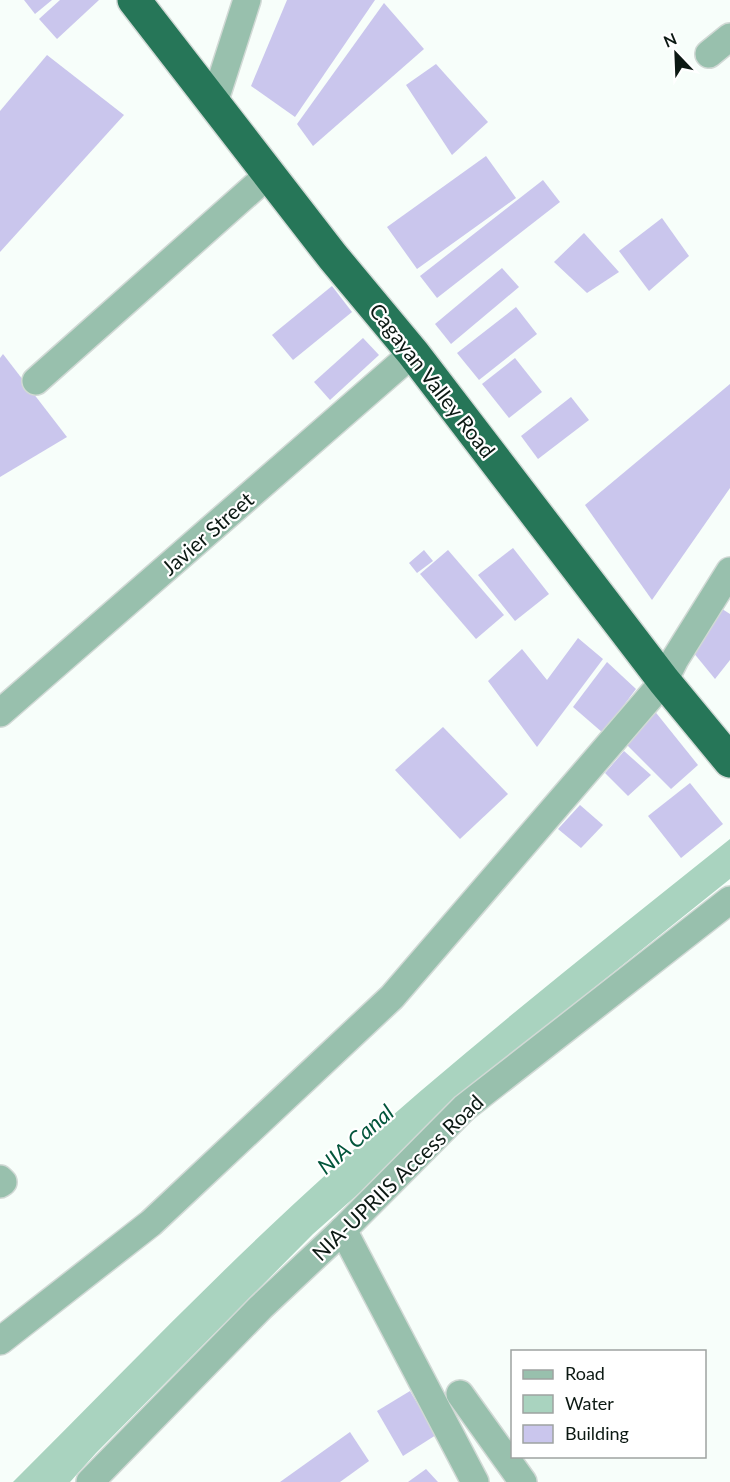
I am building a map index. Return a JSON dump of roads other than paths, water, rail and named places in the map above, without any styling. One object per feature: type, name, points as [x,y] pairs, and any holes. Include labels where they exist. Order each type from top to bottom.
[{"type":"highway","name":"Cagayan Valley Road","points":[[134,0],[218,92],[540,484],[599,565],[730,762]]},
{"type":"highway","name":"Cagayan Valley Road","points":[[159,0],[269,174],[333,257],[414,353],[669,670],[730,734]]},
{"type":"street","points":[[218,92],[247,0]]},
{"type":"street","points":[[709,54],[730,37]]},
{"type":"street","points":[[36,381],[269,174]]},
{"type":"street","name":"Javier Street","points":[[0,713],[414,353]]},
{"type":"street","points":[[0,1341],[151,1223],[392,997],[669,670],[730,571]]},
{"type":"street","name":"NIA-UPRIIS Access Road","points":[[90,1482],[261,1307],[343,1230],[464,1108],[730,900]]},
{"type":"street","points":[[343,1230],[475,1482]]},
{"type":"street","points":[[460,1394],[523,1482]]},
{"type":"water","points":[[730,839],[730,879],[559,1016],[313,1234],[70,1482],[13,1482],[210,1285],[331,1170],[478,1043]]},
{"type":"water label","name":"NIA Canal","points":[[355,1139]]}]
